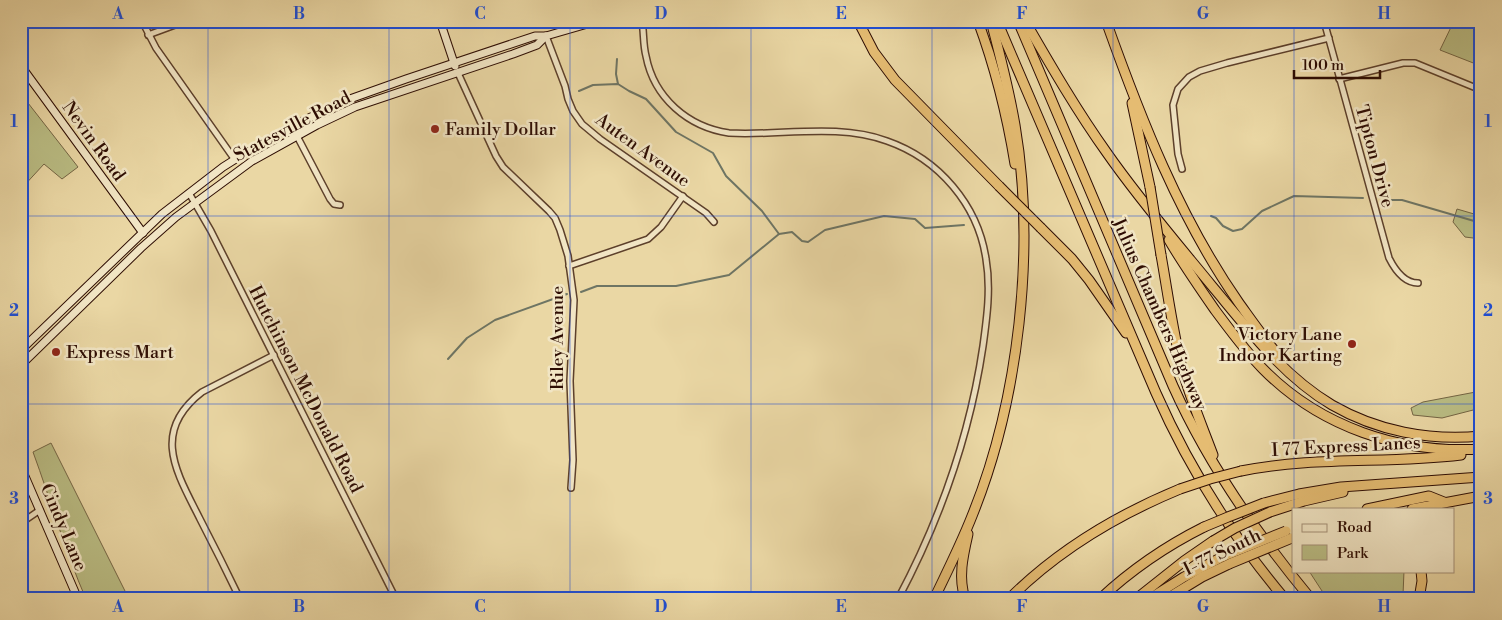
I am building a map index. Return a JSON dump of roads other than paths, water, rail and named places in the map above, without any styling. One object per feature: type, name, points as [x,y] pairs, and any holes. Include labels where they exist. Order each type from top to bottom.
[{"type":"highway","points":[[858,21],[874,52],[895,80],[1072,259],[1089,280],[1138,352]]},
{"type":"highway","points":[[978,21],[995,71],[1005,111],[1016,170],[1023,229]]},
{"type":"highway","points":[[965,599],[962,583],[963,555],[972,517],[998,437],[1012,375],[1022,292],[1023,229],[1021,167],[1007,82],[991,21]]},
{"type":"highway","name":"Julius Chambers Highway","points":[[997,21],[1138,352],[1176,435],[1205,489],[1230,526],[1285,599]]},
{"type":"highway","name":"Julius Chambers Highway","points":[[1018,21],[1172,386],[1189,421],[1222,479],[1261,536],[1311,599]]},
{"type":"highway","points":[[1025,21],[1085,121],[1116,166],[1266,350],[1290,374],[1321,398],[1354,416],[1376,425],[1421,436],[1444,438],[1481,436]]},
{"type":"highway","points":[[1106,21],[1124,72],[1170,183],[1212,262],[1238,302],[1266,339],[1321,398]]},
{"type":"highway","points":[[1124,72],[1150,187],[1172,319],[1183,370],[1222,479]]},
{"type":"highway","points":[[1150,210],[1184,265],[1235,337],[1263,369],[1294,396],[1333,420],[1358,432],[1385,440],[1431,449],[1481,451]]},
{"type":"highway","name":"I 77 Express Lanes","points":[[1009,599],[1050,562],[1086,537],[1126,514],[1180,489],[1210,479],[1241,471],[1298,462],[1430,458],[1481,451]]},
{"type":"highway","points":[[1100,599],[1144,563],[1178,541],[1204,527],[1264,504],[1294,495],[1326,489],[1481,477]]},
{"type":"highway","points":[[1136,599],[1179,564],[1246,522],[1270,512],[1315,498],[1388,483]]},
{"type":"highway","points":[[1372,508],[1429,496],[1444,502]]},
{"type":"highway","points":[[1417,508],[1481,496]]},
{"type":"highway","points":[[934,599],[972,517]]},
{"type":"highway","points":[[1149,599],[1184,577],[1227,560],[1290,529]]},
{"type":"highway","name":"I-77 South","points":[[1166,599],[1227,560],[1254,553],[1292,538]]},
{"type":"highway","points":[[1419,599],[1422,588],[1421,572]]},
{"type":"main road","points":[[440,21],[458,73]]},
{"type":"main road","name":"Statesville Road","points":[[21,350],[162,214],[235,160],[296,124],[347,100],[454,63],[535,36],[546,36],[598,21]]},
{"type":"main road","name":"Statesville Road","points":[[21,365],[176,216],[252,161],[355,107],[458,73],[537,44],[546,36]]},
{"type":"main road","name":"Nevin Road","points":[[21,66],[143,232]]},
{"type":"main road","name":"Cindy Lane","points":[[21,468],[78,599]]},
{"type":"street","points":[[142,21],[148,35],[174,75],[235,160]]},
{"type":"street","points":[[148,35],[186,21]]},
{"type":"street","points":[[642,21],[646,57],[655,82],[668,102],[688,119],[712,130],[729,133],[839,132],[886,140],[908,150],[938,171],[962,197],[978,228],[986,257],[988,287],[984,338],[977,382],[966,431],[950,482],[927,540],[898,599]]},
{"type":"street","name":"Tipton Drive","points":[[1324,21],[1389,258],[1406,280],[1418,283]]},
{"type":"street","name":"Auten Avenue","points":[[546,36],[568,99],[573,111],[582,124],[706,213],[714,222]]},
{"type":"street","points":[[1182,169],[1178,154],[1173,104],[1178,89],[1189,76],[1227,63],[1328,38]]},
{"type":"street","points":[[1340,78],[1403,63],[1415,63],[1481,90]]},
{"type":"street","name":"Riley Avenue","points":[[458,73],[496,156],[503,167],[549,211],[555,218],[560,230],[569,266],[574,300],[570,381],[573,460],[571,488]]},
{"type":"street","points":[[297,136],[330,199],[334,204],[340,205]]},
{"type":"street","name":"Hutchinson McDonald Road","points":[[189,193],[274,355],[396,599]]},
{"type":"street","points":[[569,266],[648,239],[661,227],[683,196]]},
{"type":"street","points":[[240,599],[178,475],[172,452],[173,437],[179,418],[194,398],[274,355]]},
{"type":"street","points":[[21,523],[40,510]]},
{"type":"waterway","points":[[617,59],[616,74],[618,84]]},
{"type":"waterway","points":[[579,91],[593,85],[618,84],[646,99],[676,132],[713,153],[726,176],[762,211],[779,234]]},
{"type":"waterway","points":[[1211,216],[1216,218],[1223,226],[1233,231],[1242,229],[1262,211],[1294,196],[1363,198]]},
{"type":"waterway","points":[[1386,200],[1402,200],[1481,223]]},
{"type":"waterway","points":[[581,292],[597,286],[676,286],[729,275],[779,234],[792,232],[802,241],[808,242],[825,230],[884,216],[915,219],[925,228],[964,225]]},
{"type":"waterway","points":[[448,359],[467,338],[495,320],[567,294]]},
{"type":"place","name":"Family Dollar","points":[[435,129]]},
{"type":"place","name":"Victory Lane Indoor Karting","points":[[1352,344]]},
{"type":"place","name":"Express Mart","points":[[56,352]]}]
